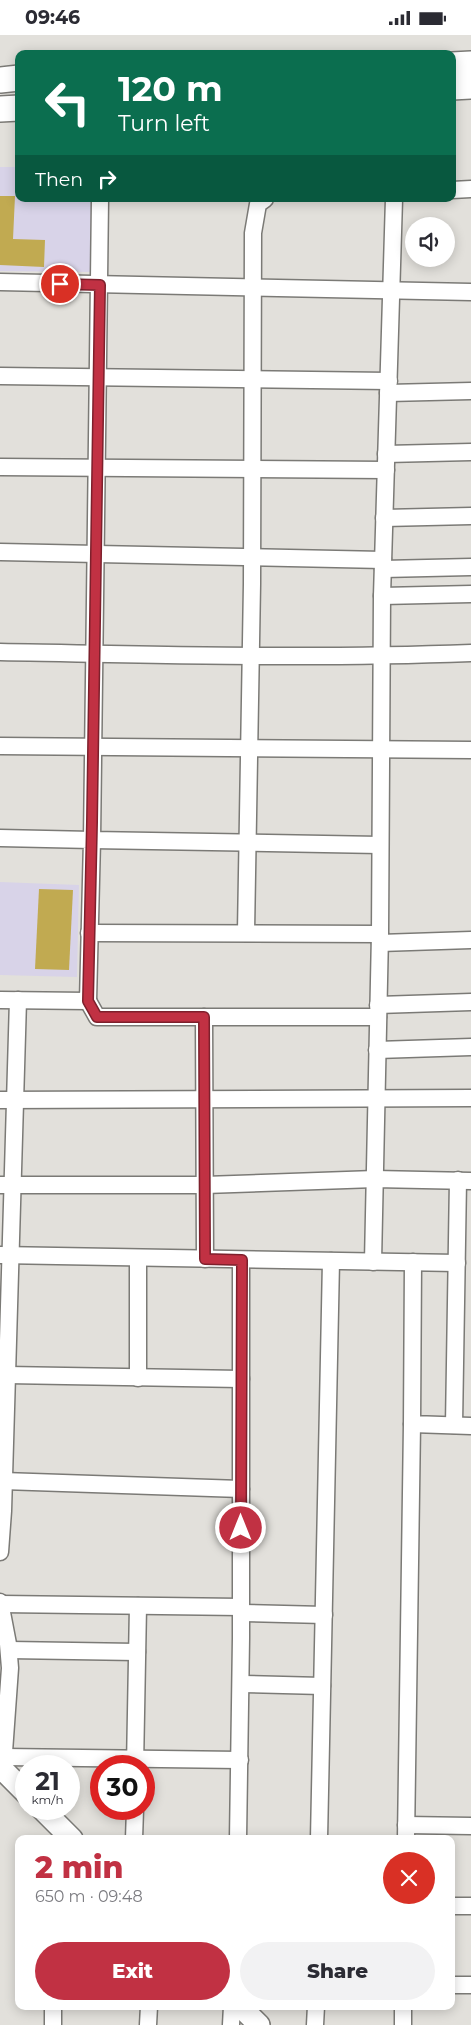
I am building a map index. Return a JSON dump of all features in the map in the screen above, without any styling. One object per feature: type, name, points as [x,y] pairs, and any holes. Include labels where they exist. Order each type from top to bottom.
[{"type":"highway","points":[[456,65],[471,64]]},
{"type":"highway","points":[[0,79],[15,78]]},
{"type":"highway","points":[[456,87],[471,87]]},
{"type":"highway","points":[[0,109],[15,108]]},
{"type":"main road","points":[[2,1764],[15,1780]]},
{"type":"main road","points":[[51,1820],[64,1835]]},
{"type":"main road","points":[[244,2010],[259,2025]]},
{"type":"street","points":[[456,190],[471,189]]},
{"type":"street","points":[[100,202],[94,747],[88,1001],[97,1017],[204,1017],[378,1011],[471,1002]]},
{"type":"street","points":[[246,932],[253,469],[252,288],[254,216],[258,204],[261,202]]},
{"type":"street","points":[[373,1262],[380,939],[382,596],[394,202]]},
{"type":"street","points":[[0,282],[471,293]]},
{"type":"street","points":[[0,376],[252,380],[471,391]]},
{"type":"street","points":[[0,467],[253,469],[386,462],[471,452]]},
{"type":"street","points":[[384,518],[471,515]]},
{"type":"street","points":[[0,552],[252,557],[383,565],[471,567]]},
{"type":"street","points":[[382,596],[471,594]]},
{"type":"street","points":[[0,652],[251,657],[471,653]]},
{"type":"street","points":[[0,746],[471,750]]},
{"type":"street","points":[[0,838],[380,845]]},
{"type":"street","points":[[89,933],[246,932],[380,939],[471,940]]},
{"type":"street","points":[[0,1000],[88,1001]]},
{"type":"street","points":[[0,1552],[7,1375],[5,1255],[8,1100],[18,1000]]},
{"type":"street","points":[[204,1017],[205,1259]]},
{"type":"street","points":[[378,1050],[471,1047]]},
{"type":"street","points":[[8,1100],[471,1098]]},
{"type":"street","points":[[6,1185],[205,1185],[375,1179],[465,1181],[457,1263],[454,1425]]},
{"type":"street","points":[[5,1255],[138,1259],[457,1263]]},
{"type":"street","points":[[138,1259],[138,1378]]},
{"type":"street","points":[[238,1835],[241,1684],[242,1260]]},
{"type":"street","points":[[319,1835],[331,1261]]},
{"type":"street","points":[[413,1262],[406,1832],[471,1827]]},
{"type":"street","points":[[7,1375],[241,1379]]},
{"type":"street","points":[[412,1424],[471,1426]]},
{"type":"street","points":[[4,1481],[241,1489]]},
{"type":"street","points":[[90,1763],[2,1764],[10,1668],[9,1650],[0,1603],[138,1606],[324,1615]]},
{"type":"street","points":[[135,1755],[138,1606]]},
{"type":"street","points":[[9,1650],[137,1652]]},
{"type":"street","points":[[241,1684],[322,1686]]},
{"type":"street","points":[[155,1762],[240,1760]]},
{"type":"street","points":[[134,1835],[135,1820]]},
{"type":"street","points":[[455,1905],[471,1906]]},
{"type":"street","points":[[455,1985],[471,1985]]},
{"type":"street","points":[[53,2025],[54,2010]]},
{"type":"street","points":[[148,2025],[149,2010]]},
{"type":"street","points":[[231,2025],[232,2010]]},
{"type":"street","points":[[316,2010],[316,2025]]},
{"type":"street","points":[[403,2010],[403,2025]]},
{"type":"shaded area","points":[[0,167],[15,167],[15,202],[95,202],[94,272],[0,271]]},
{"type":"shaded area","points":[[0,882],[79,885],[77,977],[0,975]]},
{"type":"building","points":[[0,196],[15,196],[13,239],[45,240],[44,267],[0,265]]},
{"type":"building","points":[[39,889],[73,890],[69,970],[35,969]]},
{"type":"route","points":[[60,284],[100,285],[88,1001],[97,1017],[204,1017],[205,1259],[242,1260],[241,1528]]}]
